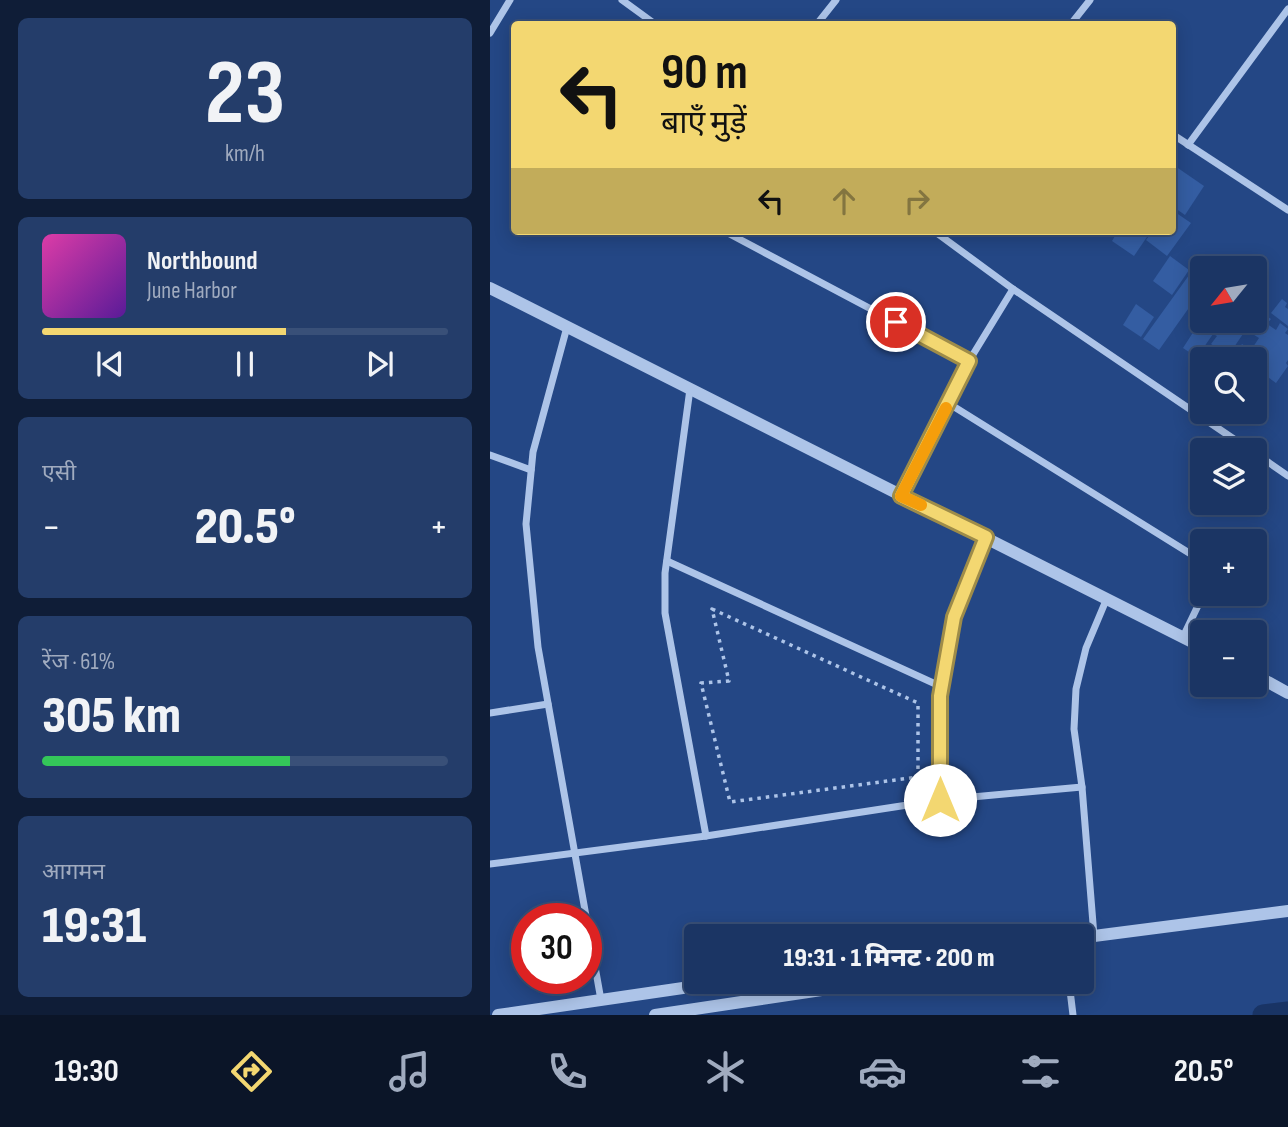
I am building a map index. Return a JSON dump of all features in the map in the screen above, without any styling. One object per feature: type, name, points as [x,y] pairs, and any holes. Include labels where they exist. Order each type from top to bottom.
[{"type":"street","points":[[490,33],[510,0]]},
{"type":"street","points":[[622,0],[645,21]]},
{"type":"street","points":[[819,21],[836,0]]},
{"type":"street","points":[[1073,21],[1090,0]]},
{"type":"street","points":[[1188,145],[1288,9]]},
{"type":"street","points":[[1176,137],[1288,210]]},
{"type":"street","points":[[732,235],[969,361]]},
{"type":"street","points":[[939,235],[1013,289],[1232,438]]},
{"type":"street","points":[[490,288],[1190,641]]},
{"type":"street","points":[[901,496],[969,361],[1013,289]]},
{"type":"street","points":[[567,327],[533,452],[526,524],[537,647],[601,1000]]},
{"type":"street","points":[[690,389],[667,561],[665,614],[706,836]]},
{"type":"street","points":[[948,403],[1190,554]]},
{"type":"street","points":[[490,455],[531,470]]},
{"type":"street","points":[[1267,461],[1288,476]]},
{"type":"street","points":[[940,800],[942,687],[954,617],[986,537]]},
{"type":"street","points":[[667,561],[942,687]]},
{"type":"street","points":[[1093,924],[1082,787],[1074,729],[1076,689],[1086,648],[1107,598]]},
{"type":"street","points":[[1183,637],[1198,606]]},
{"type":"street","points":[[1267,682],[1288,693]]},
{"type":"street","points":[[490,713],[548,704]]},
{"type":"street","points":[[490,864],[706,836],[940,800],[1082,787]]},
{"type":"street","points":[[1094,936],[1288,911]]},
{"type":"street","points":[[498,1015],[682,988],[685,1013]]},
{"type":"street","points":[[655,1015],[685,1013],[801,994]]},
{"type":"street","points":[[1070,994],[1073,1015]]},
{"type":"path","points":[[712,609],[918,703],[918,777],[730,802],[701,683],[729,681],[712,609]]},
{"type":"building","points":[[1176,167],[1204,186],[1185,215],[1176,209]]},
{"type":"building","points":[[1176,213],[1191,223],[1167,256],[1146,240],[1150,235],[1176,235]]},
{"type":"building","points":[[1116,235],[1148,235],[1134,256],[1112,241]]},
{"type":"building","points":[[1170,256],[1189,270],[1172,295],[1153,281]]},
{"type":"building","points":[[1190,274],[1190,306],[1159,350],[1143,339]]},
{"type":"building","points":[[1282,299],[1287,303],[1285,307],[1288,309],[1288,326],[1271,313]]},
{"type":"building","points":[[1136,304],[1154,317],[1141,337],[1123,325]]},
{"type":"building","points":[[1280,323],[1288,329],[1285,333],[1288,335],[1288,366],[1276,383],[1267,376],[1267,347],[1253,347],[1259,338],[1251,333],[1267,333],[1267,324],[1276,330]]},
{"type":"building","points":[[1193,333],[1244,333],[1234,347],[1215,347],[1211,344],[1217,336],[1213,334],[1204,347],[1190,347],[1190,353],[1183,348]]},
{"type":"waterway","points":[[1263,1015],[1288,1012]]},
{"type":"slow traffic","points":[[921,505],[901,496],[946,408]]},
{"type":"route","points":[[896,322],[969,361],[901,496],[986,537],[954,617],[940,696],[940,800]]}]
